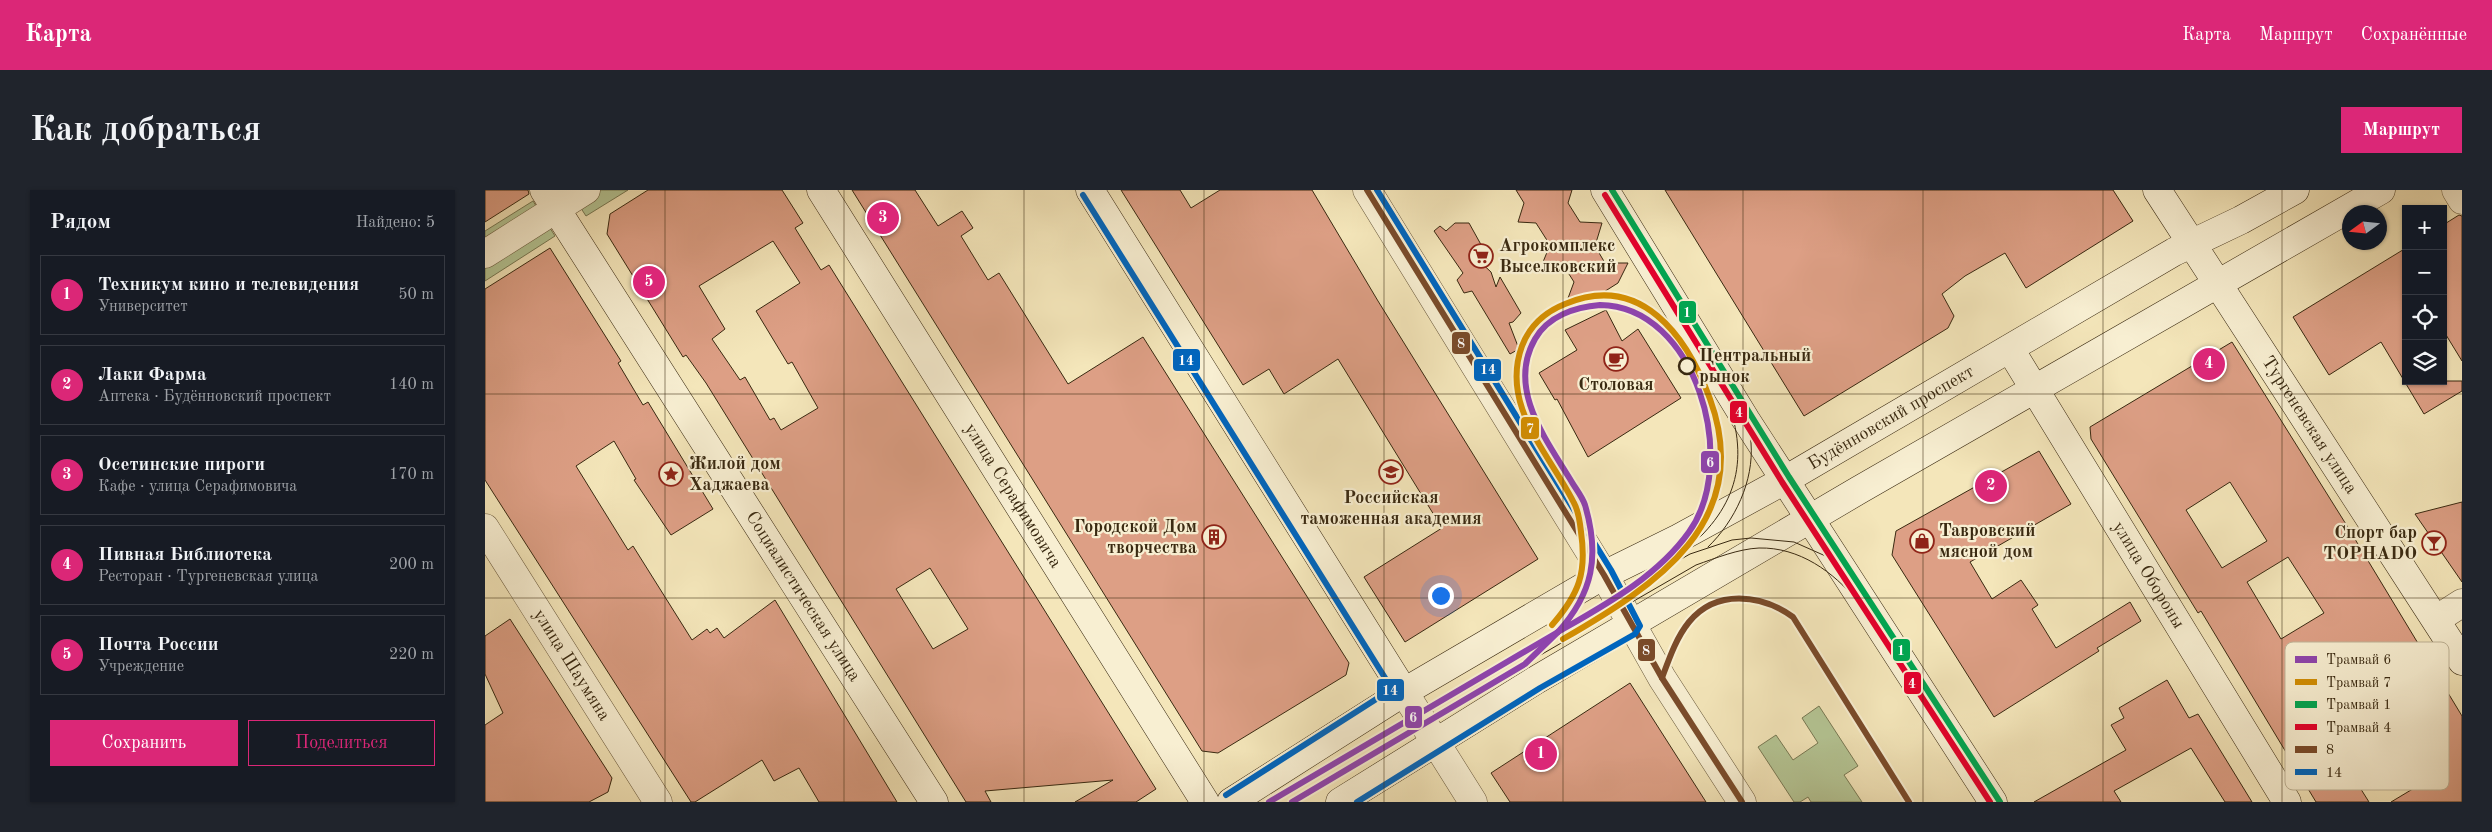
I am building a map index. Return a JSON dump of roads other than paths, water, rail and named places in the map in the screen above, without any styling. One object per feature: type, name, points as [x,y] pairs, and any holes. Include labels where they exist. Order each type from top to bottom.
[{"type":"street","points":[[485,254],[550,199],[586,190]]},
{"type":"street","name":"улица Серафимовича","points":[[821,190],[1205,802]]},
{"type":"street","points":[[1090,190],[1473,802]]},
{"type":"street","points":[[1367,190],[1604,575],[1631,626],[1742,802]]},
{"type":"street","points":[[1605,190],[1785,480],[1993,802]]},
{"type":"street","name":"Тургеневская улица","points":[[2157,190],[2462,660]]},
{"type":"street","name":"Будённовский проспект","points":[[1231,802],[1404,692],[1604,575],[1679,538],[1785,480],[2174,252],[2193,245],[2295,190]]},
{"type":"street","points":[[1340,802],[1435,741],[1536,680],[1631,626],[1811,518],[2219,285],[2381,190]]},
{"type":"street","points":[[2456,190],[2462,200]]},
{"type":"street","name":"Социалистическая улица","points":[[550,199],[934,802]]},
{"type":"street","name":"улица Обороны","points":[[2010,349],[2287,802]]},
{"type":"street","name":"улица Шаумяна","points":[[485,528],[658,802]]},
{"type":"street","points":[[2437,619],[2462,603]]},
{"type":"tram line","name":"1","points":[[1612,190],[1789,477],[2000,802]]},
{"type":"tram line","name":"4","points":[[1605,195],[1782,482],[1990,802]]},
{"type":"tram line","name":"7","points":[[1552,625],[1575,593],[1582,571],[1583,546],[1578,514],[1574,503],[1530,428],[1522,409],[1517,389],[1517,368],[1525,338],[1545,315],[1565,304],[1592,296],[1616,296],[1638,303],[1657,316],[1674,333],[1688,353],[1710,399],[1720,442],[1719,481],[1708,515],[1688,545],[1662,572],[1598,619],[1563,639]]},
{"type":"tram line","name":"6","points":[[1600,305],[1633,312],[1662,331],[1684,359],[1700,392],[1709,429],[1710,467],[1704,502],[1689,532],[1676,548],[1662,563],[1629,589],[1558,632],[1579,603],[1586,588],[1590,573],[1592,541],[1584,502],[1550,447],[1533,412],[1527,394],[1525,376],[1527,357],[1535,339],[1547,324],[1563,314],[1581,308],[1600,305]]},
{"type":"tram line","points":[[1708,547],[1718,537],[1734,513],[1741,500],[1749,472],[1751,443],[1746,418],[1738,395]]},
{"type":"tram line","points":[[1682,553],[1715,520],[1726,503],[1733,484],[1737,465],[1738,444],[1727,399]]},
{"type":"tram line","points":[[1625,591],[1690,554],[1732,540],[1751,538],[1794,542],[1830,558],[1852,577],[1866,594]]},
{"type":"tram line","points":[[1525,664],[1696,565],[1743,550],[1774,549],[1802,557],[1838,580],[1857,601]]},
{"type":"tram line","name":"6","points":[[1269,802],[1558,632]]},
{"type":"tram line","name":"6","points":[[1292,802],[1525,664],[1558,632]]},
{"type":"place","name":"Осетинские пироги","points":[[883,218]]},
{"type":"place","name":"Агрокомплекс Выселковский","points":[[1481,256]]},
{"type":"place","name":"Почта России","points":[[649,282]]},
{"type":"place","name":"Столовая","points":[[1616,359]]},
{"type":"place","name":"Пивная Библиотека","points":[[2209,364]]},
{"type":"place","name":"Центральный рынок","points":[[1687,366]]},
{"type":"place","name":"Российская таможенная академия","points":[[1391,472]]},
{"type":"place","name":"Жилой дом Хаджаева","points":[[671,474]]},
{"type":"place","name":"Лаки Фарма","points":[[1991,486]]},
{"type":"place","name":"Городской Дом творчества","points":[[1214,537]]},
{"type":"place","name":"Тавровский мясной дом","points":[[1922,541]]},
{"type":"place","name":"Спорт бар ТОРНАDО","points":[[2434,543]]},
{"type":"place","name":"Техникум кино и телевидения","points":[[1541,754]]}]
